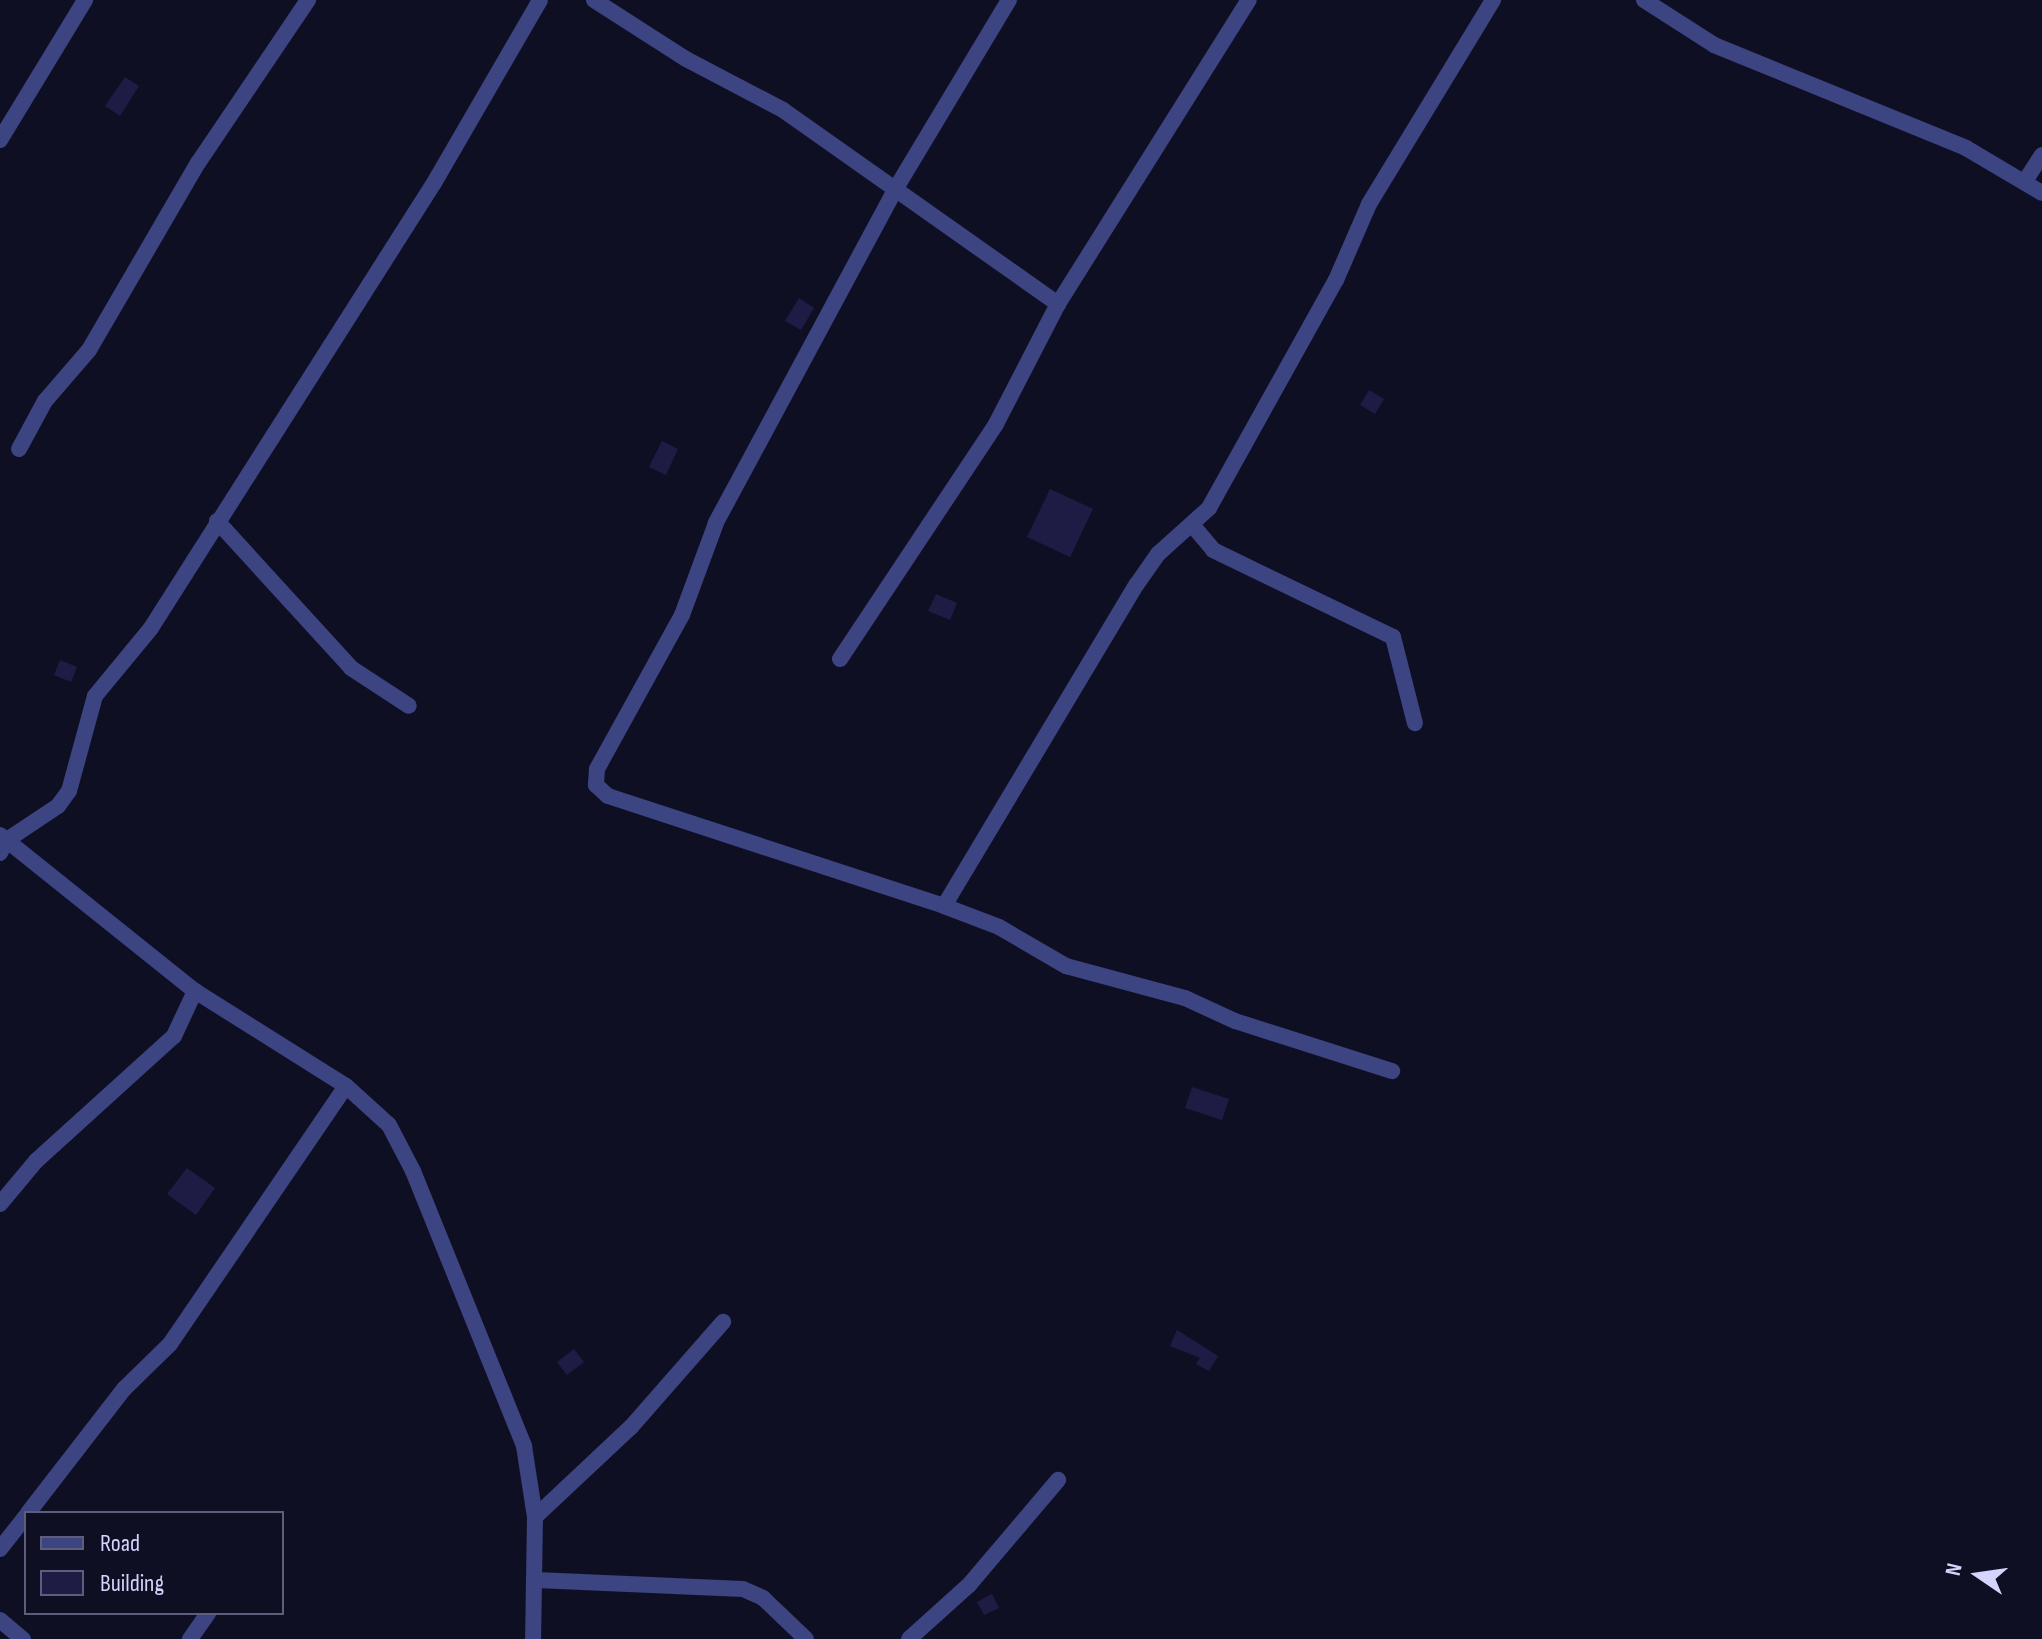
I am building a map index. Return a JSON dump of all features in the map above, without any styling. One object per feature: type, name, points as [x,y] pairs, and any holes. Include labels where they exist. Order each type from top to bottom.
[{"type":"street","points":[[0,140],[85,0]]},
{"type":"street","points":[[19,449],[45,401],[89,350],[198,163],[308,0]]},
{"type":"street","points":[[533,1639],[535,1517],[524,1446],[413,1171],[389,1125],[346,1086],[195,991],[2,843],[58,806],[69,791],[95,696],[151,628],[434,183],[540,0]]},
{"type":"street","points":[[594,0],[686,59],[783,110],[1058,304]]},
{"type":"street","points":[[1009,0],[895,190],[716,523],[682,615],[597,769],[596,785],[608,796],[944,906],[999,927],[1066,966],[1185,998],[1235,1021],[1392,1071]]},
{"type":"street","points":[[840,659],[996,424],[1058,304],[1195,93],[1249,0]]},
{"type":"street","points":[[944,906],[1137,584],[1158,554],[1194,527],[1209,508],[1329,293],[1369,204],[1493,0]]},
{"type":"street","points":[[1644,0],[1714,45],[1966,148],[2042,193]]},
{"type":"street","points":[[2025,181],[2042,155]]},
{"type":"street","points":[[217,521],[351,668],[409,706]]},
{"type":"street","points":[[1194,527],[1213,550],[1393,637],[1415,723]]},
{"type":"street","points":[[0,1204],[36,1161],[174,1036],[195,991]]},
{"type":"street","points":[[29,1511],[124,1389],[170,1344],[346,1086]]},
{"type":"street","points":[[535,1517],[631,1427],[723,1322]]},
{"type":"street","points":[[909,1639],[969,1585],[1058,1480]]},
{"type":"street","points":[[0,1549],[24,1518]]},
{"type":"street","points":[[536,1580],[743,1589],[763,1598],[804,1638]]},
{"type":"street","points":[[190,1639],[207,1615]]},
{"type":"street","points":[[0,1620],[23,1639]]},
{"type":"building","points":[[125,77],[139,86],[120,116],[105,106]]},
{"type":"building","points":[[799,298],[814,308],[801,330],[785,321]]},
{"type":"building","points":[[1369,390],[1384,399],[1375,414],[1360,405]]},
{"type":"building","points":[[662,441],[678,449],[666,475],[649,467]]},
{"type":"building","points":[[1050,489],[1093,509],[1070,557],[1027,537]]},
{"type":"building","points":[[936,594],[957,603],[950,620],[928,611]]},
{"type":"building","points":[[60,660],[77,667],[71,682],[54,675]]},
{"type":"building","points":[[1192,1087],[1229,1099],[1222,1120],[1185,1108]]},
{"type":"building","points":[[187,1168],[215,1188],[196,1215],[167,1194]]},
{"type":"building","points":[[1177,1330],[1218,1356],[1209,1371],[1196,1364],[1200,1358],[1170,1346]]},
{"type":"building","points":[[574,1349],[584,1362],[567,1375],[557,1362]]},
{"type":"building","points":[[992,1594],[999,1608],[984,1615],[977,1602]]}]
